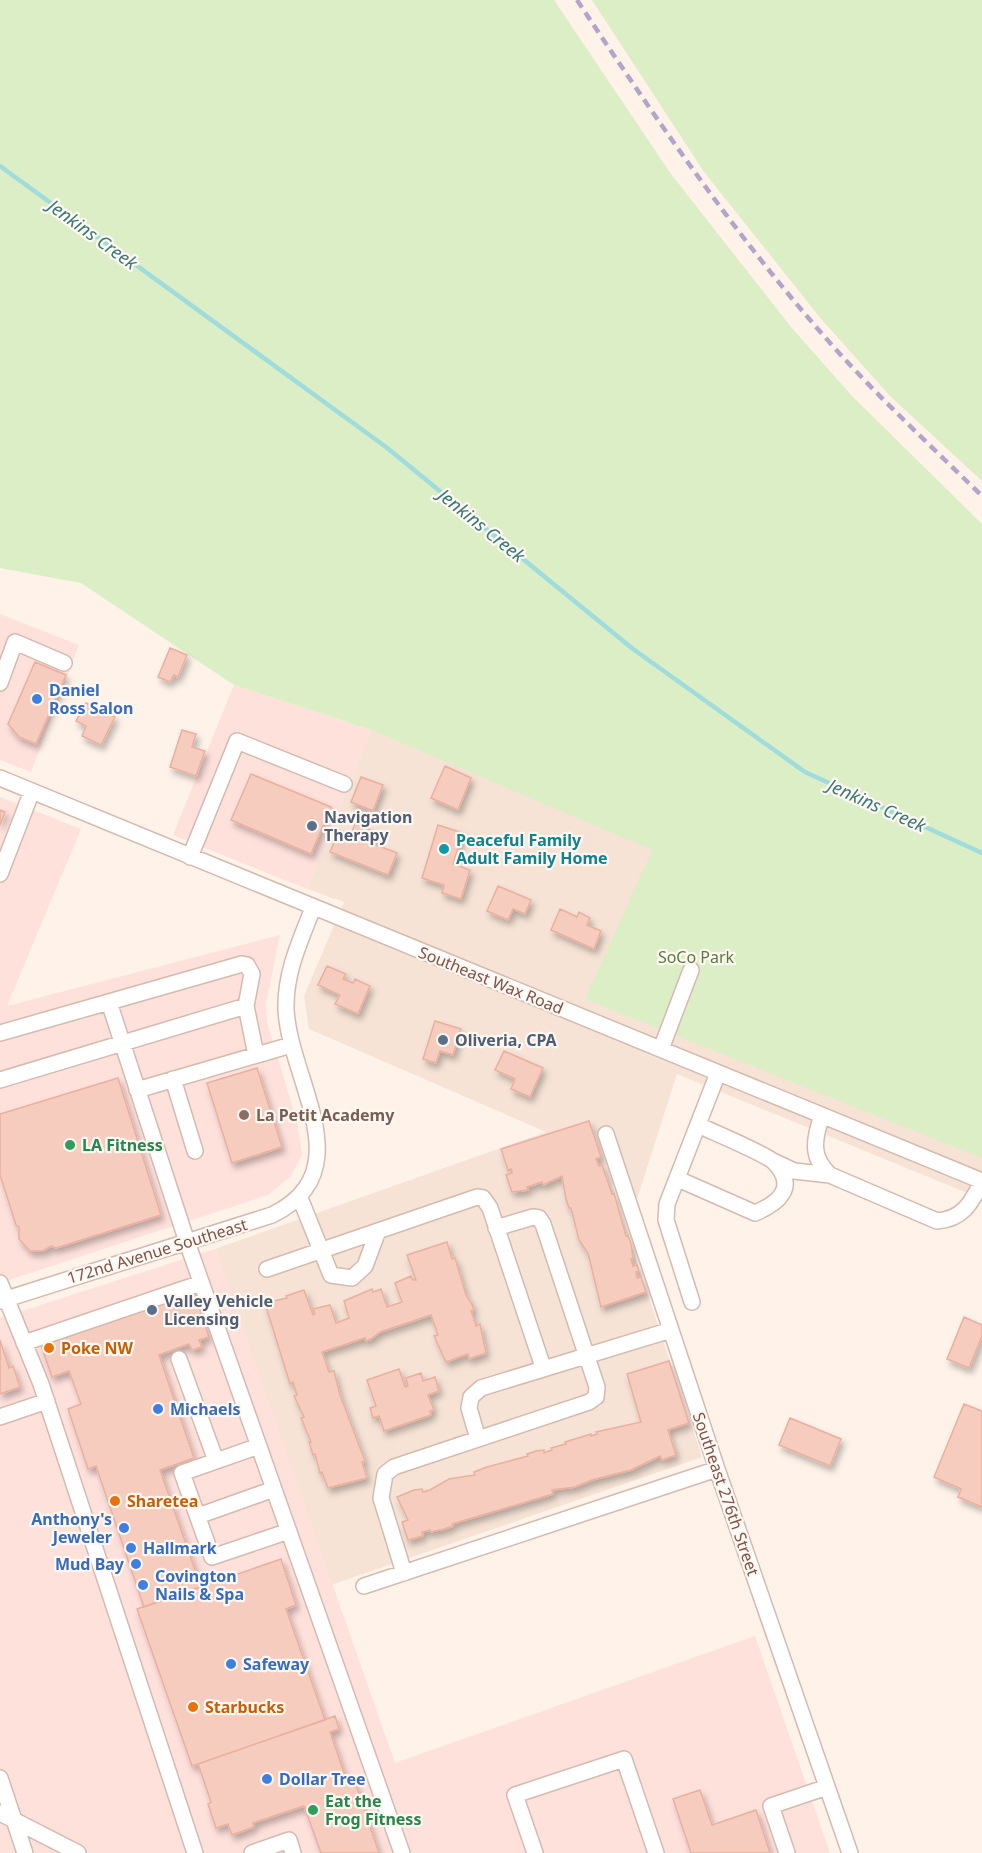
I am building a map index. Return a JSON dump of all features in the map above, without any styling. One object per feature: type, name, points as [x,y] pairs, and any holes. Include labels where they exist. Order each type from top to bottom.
[{"type":"street","points":[[0,683],[15,642],[64,663]]},
{"type":"street","points":[[190,857],[237,741],[344,784]]},
{"type":"street","name":"Southeast Wax Road","points":[[0,778],[982,1181]]},
{"type":"street","points":[[0,874],[32,791]]},
{"type":"street","points":[[313,908],[286,986],[291,1045],[318,1137],[318,1156],[303,1194],[320,1251],[331,1275],[352,1278],[365,1266],[378,1232]]},
{"type":"street","points":[[0,1033],[242,964],[247,965],[252,974],[246,1006],[256,1055]]},
{"type":"street","points":[[661,1049],[691,970]]},
{"type":"street","points":[[109,1002],[201,1283],[402,1853]]},
{"type":"street","points":[[0,1080],[246,1006]]},
{"type":"street","points":[[137,1090],[291,1045]]},
{"type":"street","points":[[692,1302],[666,1220],[667,1204],[718,1073]]},
{"type":"street","points":[[173,1079],[195,1151]]},
{"type":"street","points":[[822,1115],[814,1139],[819,1166],[830,1175],[938,1221],[947,1221],[969,1207],[982,1181]]},
{"type":"street","points":[[698,1125],[794,1171],[830,1175]]},
{"type":"street","name":"Southeast 276th Street","points":[[606,1134],[717,1469],[850,1853]]},
{"type":"street","points":[[678,1179],[755,1214],[773,1206],[784,1192],[784,1178],[773,1161]]},
{"type":"street","name":"172nd Avenue Southeast","points":[[3,1300],[272,1215],[303,1194]]},
{"type":"street","points":[[267,1269],[477,1197],[487,1201],[543,1367]]},
{"type":"street","points":[[404,1574],[381,1498],[385,1474],[394,1467],[588,1402],[596,1397],[597,1387],[587,1354],[539,1218],[533,1217],[496,1228]]},
{"type":"street","points":[[0,1283],[3,1300],[24,1343],[47,1401],[195,1853]]},
{"type":"street","points":[[24,1343],[201,1283]]},
{"type":"street","points":[[478,1439],[469,1408],[471,1397],[481,1388],[543,1367],[671,1330]]},
{"type":"street","points":[[180,1359],[216,1461]]},
{"type":"street","points":[[0,1417],[47,1401]]},
{"type":"street","points":[[259,1446],[182,1473],[213,1557],[289,1531]]},
{"type":"street","points":[[364,1586],[717,1469]]},
{"type":"street","points":[[198,1516],[274,1489]]},
{"type":"street","points":[[535,1853],[515,1795],[624,1759],[656,1853]]},
{"type":"street","points":[[0,1778],[25,1853]]},
{"type":"street","points":[[788,1853],[771,1806],[827,1787]]},
{"type":"street","points":[[0,1813],[78,1853]]},
{"type":"street","points":[[252,1853],[289,1840],[293,1853]]},
{"type":"shaded area","points":[[0,614],[79,645],[31,772],[0,760]]},
{"type":"shaded area","points":[[234,685],[371,730],[307,889],[173,835]]},
{"type":"shaded area","points":[[371,730],[982,988],[982,1199],[677,1074],[637,1199],[611,1184],[702,1457],[331,1585],[215,1249],[546,1132],[309,1029],[304,996],[344,902],[307,889]]},
{"type":"shaded area","points":[[0,797],[81,829],[7,1006],[280,935],[266,1003],[267,1022],[297,1122],[302,1155],[290,1177],[268,1195],[0,1283]]},
{"type":"shaded area","points":[[215,1249],[395,1763],[755,1636],[830,1853],[0,1853],[0,1318]]},
{"type":"green space","name":"SoCo Park","points":[[0,0],[554,0],[671,174],[791,327],[852,396],[982,524],[982,1158],[585,999],[652,850],[371,730],[234,685],[81,583],[0,568]]},
{"type":"green space","points":[[592,0],[982,0],[982,481],[891,397],[822,320],[704,172]]},
{"type":"building","points":[[170,648],[187,655],[178,677],[174,675],[170,682],[158,677]]},
{"type":"building","name":"Daniel Ross Salon","points":[[35,662],[66,675],[36,744],[19,737],[8,724]]},
{"type":"building","points":[[86,703],[115,717],[101,745],[82,736],[86,726],[76,721]]},
{"type":"building","points":[[182,730],[196,734],[192,747],[205,751],[196,776],[170,767]]},
{"type":"building","points":[[445,766],[471,778],[458,810],[431,798]]},
{"type":"building","points":[[251,774],[331,807],[311,854],[231,820]]},
{"type":"building","points":[[361,777],[383,785],[373,811],[351,802]]},
{"type":"building","points":[[0,810],[5,812],[0,825]]},
{"type":"building","points":[[355,824],[379,833],[374,844],[397,853],[388,875],[330,852],[339,830],[351,834]]},
{"type":"building","name":"Peaceful Family Adult Family Home","points":[[438,825],[463,833],[453,864],[470,870],[461,899],[442,893],[444,885],[422,878]]},
{"type":"building","points":[[498,886],[531,900],[525,914],[513,909],[508,920],[487,911]]},
{"type":"building","points":[[560,909],[577,917],[579,912],[590,918],[587,925],[601,931],[594,949],[551,930]]},
{"type":"building","points":[[327,966],[346,974],[343,979],[353,983],[355,979],[370,986],[358,1014],[335,1004],[340,995],[318,985]]},
{"type":"building","name":"Oliveria, CPA","points":[[435,1021],[461,1029],[453,1055],[440,1051],[436,1063],[423,1059]]},
{"type":"building","points":[[504,1051],[543,1068],[530,1097],[511,1089],[515,1079],[495,1070]]},
{"type":"building","name":"La Petit Academy","points":[[257,1068],[282,1147],[232,1163],[207,1083]]},
{"type":"building","name":"LA Fitness","points":[[118,1078],[161,1215],[56,1248],[51,1246],[43,1251],[30,1251],[19,1239],[19,1227],[16,1225],[0,1175],[0,1114]]},
{"type":"building","points":[[589,1121],[601,1157],[596,1159],[599,1166],[602,1165],[612,1194],[614,1193],[626,1236],[628,1235],[631,1244],[633,1266],[637,1265],[639,1271],[636,1272],[637,1278],[641,1277],[646,1292],[601,1307],[588,1253],[579,1240],[571,1208],[566,1199],[562,1176],[543,1185],[542,1182],[527,1187],[528,1190],[512,1192],[506,1175],[512,1173],[511,1169],[508,1170],[501,1149]]},
{"type":"building","points":[[447,1242],[452,1259],[455,1258],[466,1295],[472,1304],[474,1310],[471,1311],[476,1326],[480,1324],[486,1353],[469,1359],[468,1354],[446,1362],[434,1336],[438,1335],[431,1315],[380,1332],[366,1341],[365,1338],[322,1352],[329,1372],[334,1371],[340,1395],[365,1461],[362,1462],[367,1478],[328,1488],[322,1472],[320,1473],[315,1454],[313,1455],[309,1442],[311,1442],[301,1418],[304,1417],[294,1396],[297,1395],[293,1382],[290,1384],[265,1303],[287,1298],[286,1296],[304,1290],[313,1315],[315,1314],[313,1309],[330,1305],[336,1323],[349,1318],[344,1301],[372,1289],[373,1292],[381,1289],[387,1307],[402,1302],[395,1283],[411,1276],[413,1280],[416,1280],[407,1255]]},
{"type":"building","points":[[194,1292],[209,1337],[199,1340],[202,1347],[192,1350],[189,1344],[159,1355],[194,1458],[160,1470],[201,1587],[144,1607],[96,1466],[88,1469],[68,1409],[81,1404],[69,1371],[52,1377],[41,1345]]},
{"type":"building","points":[[964,1317],[982,1325],[982,1336],[969,1368],[947,1359]]},
{"type":"building","points":[[0,1340],[9,1368],[13,1366],[20,1387],[0,1394]]},
{"type":"building","points":[[669,1361],[689,1423],[668,1430],[676,1455],[662,1460],[660,1456],[631,1470],[575,1487],[552,1490],[553,1494],[452,1524],[453,1526],[444,1529],[422,1532],[423,1536],[408,1540],[402,1522],[408,1520],[397,1497],[414,1490],[422,1489],[423,1492],[430,1490],[449,1479],[475,1475],[474,1472],[528,1456],[527,1454],[536,1451],[544,1450],[544,1453],[552,1450],[551,1448],[566,1444],[565,1442],[591,1434],[591,1436],[597,1434],[596,1432],[641,1422],[627,1374]]},
{"type":"building","points":[[399,1369],[405,1387],[408,1386],[406,1378],[421,1373],[423,1381],[435,1377],[439,1391],[428,1395],[434,1410],[430,1411],[431,1415],[384,1431],[379,1416],[373,1418],[370,1408],[376,1406],[367,1380]]},
{"type":"building","points":[[964,1404],[982,1411],[982,1507],[958,1497],[961,1489],[934,1477]]},
{"type":"building","points":[[790,1418],[841,1439],[830,1466],[779,1445]]},
{"type":"building","name":"Safeway","points":[[281,1559],[296,1605],[286,1609],[325,1720],[192,1766],[137,1609]]},
{"type":"building","points":[[335,1716],[339,1729],[330,1732],[348,1784],[355,1782],[379,1853],[321,1853],[304,1806],[253,1823],[254,1827],[232,1835],[228,1824],[216,1828],[208,1804],[211,1802],[198,1764]]},
{"type":"building","points":[[700,1790],[712,1825],[756,1810],[770,1853],[691,1853],[673,1799]]},
{"type":"waterway","name":"Jenkins Creek","points":[[0,166],[386,447],[633,649],[805,772],[982,853]]},
{"type":"railway","points":[[577,0],[698,176],[762,262],[867,383],[982,496]]},
{"type":"place","name":"Daniel Ross Salon","points":[[37,699]]},
{"type":"place","name":"Navigation Therapy","points":[[312,826]]},
{"type":"place","name":"Peaceful Family Adult Family Home","points":[[444,849]]},
{"type":"place","name":"Oliveria, CPA","points":[[443,1040]]},
{"type":"place","name":"La Petit Academy","points":[[244,1115]]},
{"type":"place","name":"LA Fitness","points":[[70,1145]]},
{"type":"place","name":"Valley Vehicle Licensing","points":[[152,1310]]},
{"type":"place","name":"Poke NW","points":[[49,1348]]},
{"type":"place","name":"Michaels","points":[[158,1409]]},
{"type":"place","name":"Sharetea","points":[[115,1501]]},
{"type":"place","name":"Anthony's Jeweler","points":[[124,1528]]},
{"type":"place","name":"Hallmark","points":[[131,1548]]},
{"type":"place","name":"Mud Bay","points":[[136,1564]]},
{"type":"place","name":"Covington Nails & Spa","points":[[143,1585]]},
{"type":"place","name":"Safeway","points":[[231,1664]]},
{"type":"place","name":"Starbucks","points":[[193,1707]]},
{"type":"place","name":"Dollar Tree","points":[[267,1779]]},
{"type":"place","name":"Eat the Frog Fitness","points":[[313,1810]]}]
